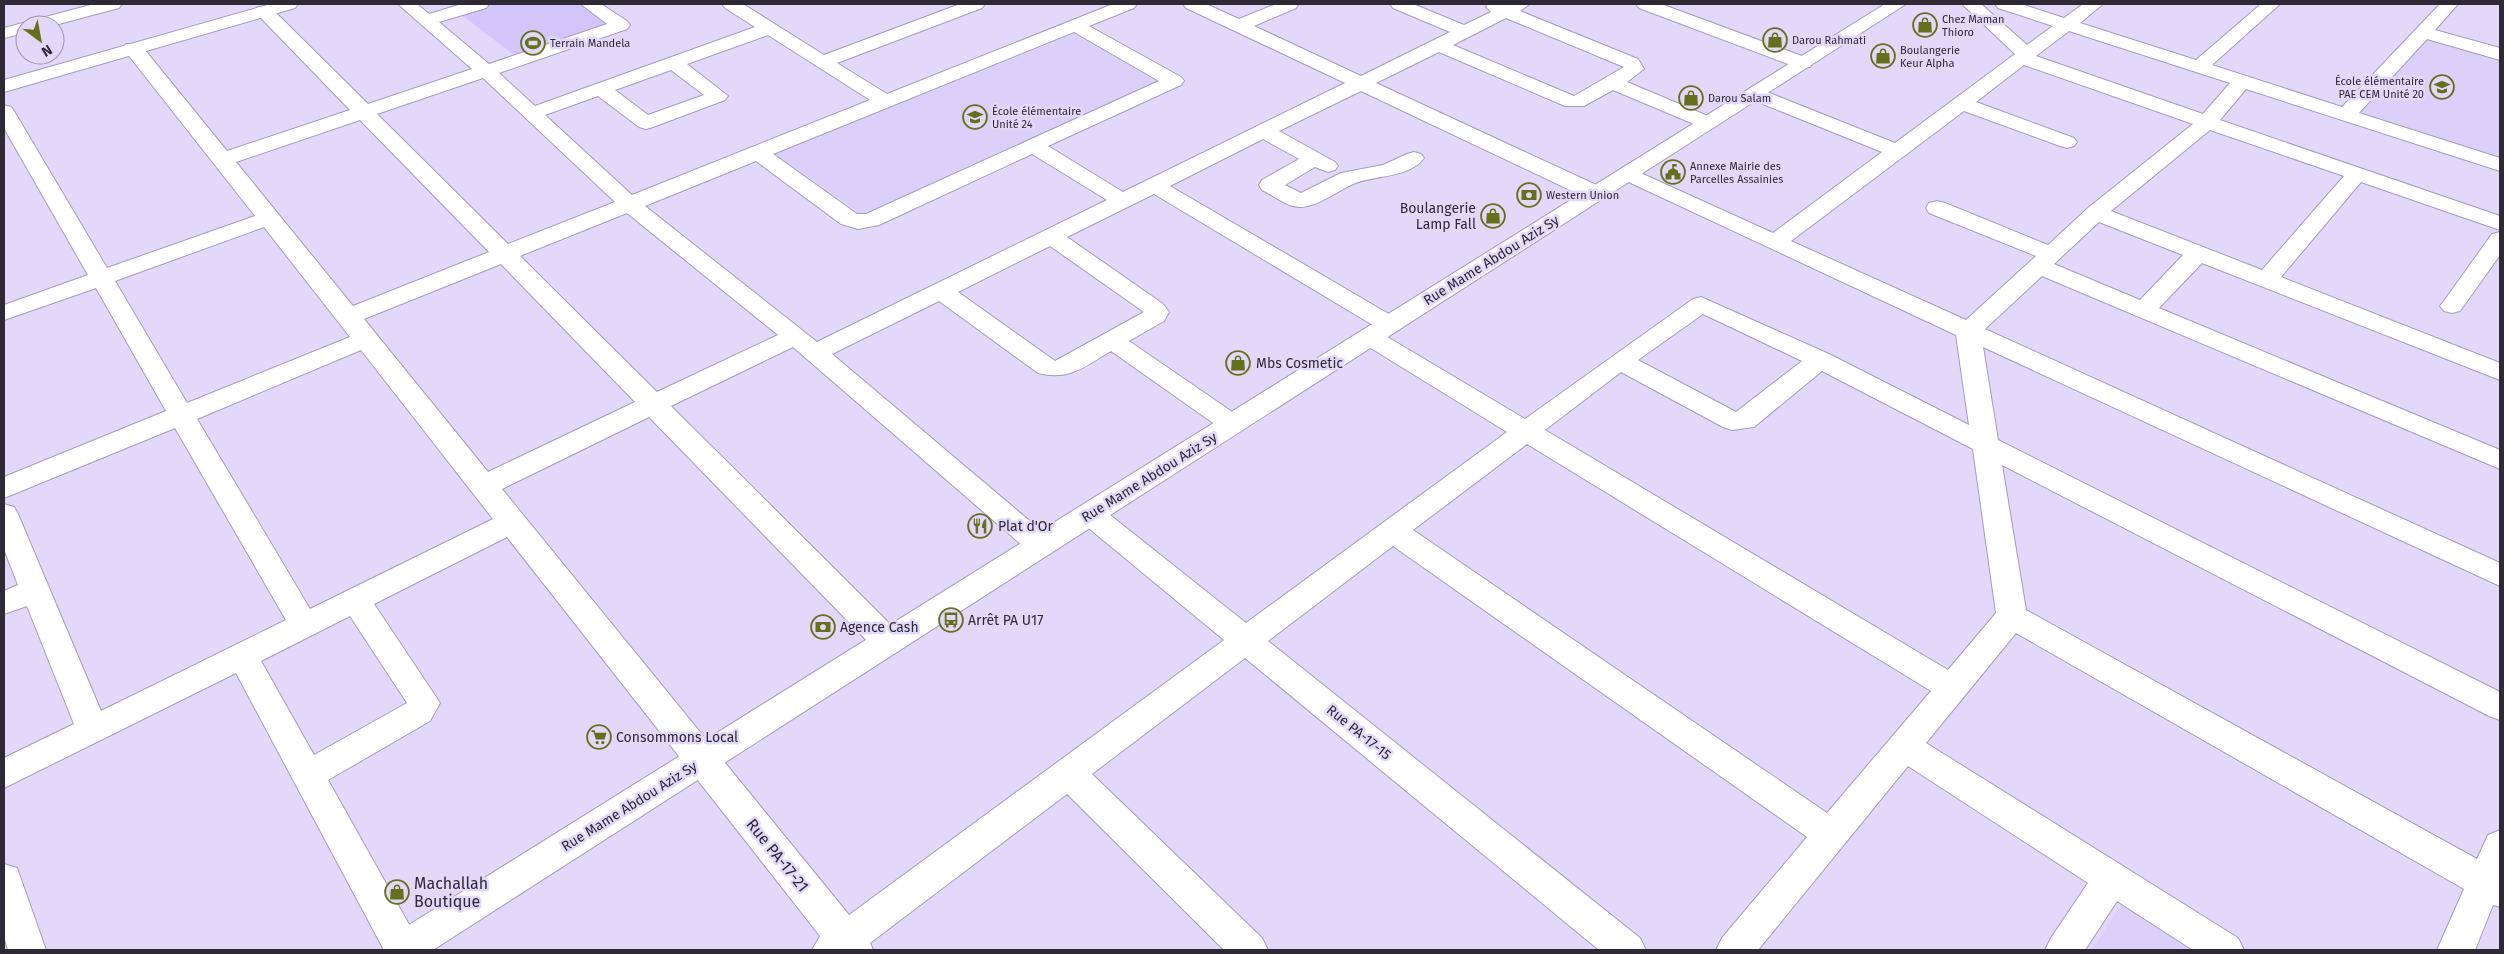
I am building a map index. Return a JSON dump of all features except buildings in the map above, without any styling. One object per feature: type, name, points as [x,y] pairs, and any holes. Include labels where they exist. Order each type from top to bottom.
[{"type":"street","points":[[65,17],[113,4]]},
{"type":"street","points":[[4,86],[289,4]]},
{"type":"street","points":[[407,4],[486,71],[530,114],[630,204],[795,336],[1041,546]]},
{"type":"street","points":[[427,20],[480,4]]},
{"type":"street","points":[[222,160],[621,25],[590,4]]},
{"type":"street","points":[[731,4],[885,101]]},
{"type":"street","points":[[822,62],[976,4]]},
{"type":"street","points":[[348,317],[1128,4]]},
{"type":"street","points":[[1192,4],[1597,194]]},
{"type":"street","points":[[1239,26],[1290,4]]},
{"type":"street","points":[[1399,4],[1464,32]]},
{"type":"street","points":[[1649,4],[1803,63]]},
{"type":"street","name":"Rue Mame Abdou Aziz Sy","points":[[402,950],[1897,4]]},
{"type":"street","points":[[1971,4],[2024,57],[2206,123],[2500,223]]},
{"type":"street","points":[[2004,4],[2500,165]]},
{"type":"street","points":[[1776,242],[2094,4]]},
{"type":"street","points":[[2199,67],[2270,4]]},
{"type":"street","points":[[2346,115],[2447,4]]},
{"type":"street","points":[[815,353],[1464,32],[1504,6],[1636,66],[1635,69],[1578,102],[1572,102],[1438,45]]},
{"type":"street","points":[[264,11],[888,642]]},
{"type":"street","points":[[758,152],[849,220],[858,222],[871,220],[1174,80],[1074,25]]},
{"type":"street","points":[[530,114],[770,28]]},
{"type":"street","points":[[2423,32],[2500,54]]},
{"type":"street","name":"Rue PA-17-21","points":[[133,48],[702,760],[844,947]]},
{"type":"street","points":[[601,88],[646,123],[718,96],[672,62]]},
{"type":"street","points":[[1968,330],[2096,213],[2206,123],[2242,81]]},
{"type":"street","points":[[1611,82],[1708,123]]},
{"type":"street","points":[[1755,94],[1898,151]]},
{"type":"street","points":[[1962,103],[2067,142]]},
{"type":"street","points":[[4,111],[304,625]]},
{"type":"street","points":[[1263,131],[1349,178]]},
{"type":"street","points":[[1033,146],[1122,201]]},
{"type":"street","points":[[1314,159],[1270,185],[1302,201],[1349,178],[1389,170],[1414,158]]},
{"type":"street","points":[[1627,174],[2500,575]]},
{"type":"street","points":[[2266,280],[2357,174]]},
{"type":"street","points":[[1154,185],[1380,331],[1526,431],[1952,688]]},
{"type":"street","points":[[1937,208],[2144,310],[2500,460]]},
{"type":"street","points":[[2096,213],[2500,372]]},
{"type":"street","points":[[4,313],[269,218]]},
{"type":"street","points":[[941,291],[1047,367],[1055,369],[1064,367],[1155,316],[1155,309],[1051,236]]},
{"type":"street","points":[[2452,306],[2500,239]]},
{"type":"street","points":[[2144,310],[2198,253]]},
{"type":"street","points":[[844,947],[1068,773],[1620,361],[1701,304],[1820,360],[2500,707]]},
{"type":"street","points":[[1735,950],[2012,616],[1968,330]]},
{"type":"street","points":[[483,486],[795,336]]},
{"type":"street","points":[[4,488],[366,339]]},
{"type":"street","points":[[1112,340],[1232,424]]},
{"type":"street","points":[[1620,361],[1732,421],[1740,423],[1745,421],[1820,360]]},
{"type":"street","points":[[4,514],[93,730]]},
{"type":"street","name":"Rue PA-17-15","points":[[1090,514],[1627,950]]},
{"type":"street","points":[[4,774],[512,522]]},
{"type":"street","points":[[1393,531],[1831,835]]},
{"type":"street","points":[[4,603],[35,590]]},
{"type":"street","points":[[308,775],[419,712],[424,707],[424,702],[355,600]]},
{"type":"street","points":[[2012,616],[2492,886]]},
{"type":"street","points":[[242,656],[402,950]]},
{"type":"street","points":[[1904,746],[2225,950]]},
{"type":"street","points":[[1068,773],[1249,950]]},
{"type":"street","points":[[2456,950],[2492,886],[2500,846]]},
{"type":"street","points":[[2064,950],[2112,878]]},
{"type":"street","points":[[4,880],[27,950]]},
{"type":"shaded area","name":"Terrain Mandela","points":[[484,4],[581,4],[614,27],[519,59],[458,12]]},
{"type":"shaded area","name":"École élémentaire Unité 24","points":[[1077,33],[1168,80],[863,215],[773,153]]},
{"type":"shaded area","name":"École élémentaire PAE CEM Unité 20","points":[[2429,38],[2500,59],[2500,160],[2359,115]]},
{"type":"shaded area","points":[[2124,901],[2200,950],[2092,950]]},
{"type":"place","name":"Chez Maman Thioro","points":[[1925,25]]},
{"type":"place","name":"Darou Rahmati","points":[[1775,40]]},
{"type":"place","name":"Terrain Mandela","points":[[533,43]]},
{"type":"place","name":"Boulangerie Keur Alpha","points":[[1883,56]]},
{"type":"place","name":"École élémentaire PAE CEM Unité 20","points":[[2442,87]]},
{"type":"place","name":"Darou Salam","points":[[1691,98]]},
{"type":"place","name":"École élémentaire Unité 24","points":[[975,117]]},
{"type":"place","name":"Annexe Mairie des Parcelles Assainies","points":[[1673,172]]},
{"type":"place","name":"Western Union","points":[[1529,195]]},
{"type":"place","name":"Boulangerie Lamp Fall","points":[[1493,216]]},
{"type":"place","name":"Mbs Cosmetic","points":[[1238,363]]},
{"type":"place","name":"Plat d'Or","points":[[980,526]]},
{"type":"place","name":"Arrêt PA U17","points":[[951,620]]},
{"type":"place","name":"Agence Cash","points":[[823,627]]},
{"type":"place","name":"Consommons Local","points":[[599,737]]},
{"type":"place","name":"Machallah Boutique","points":[[397,892]]}]
